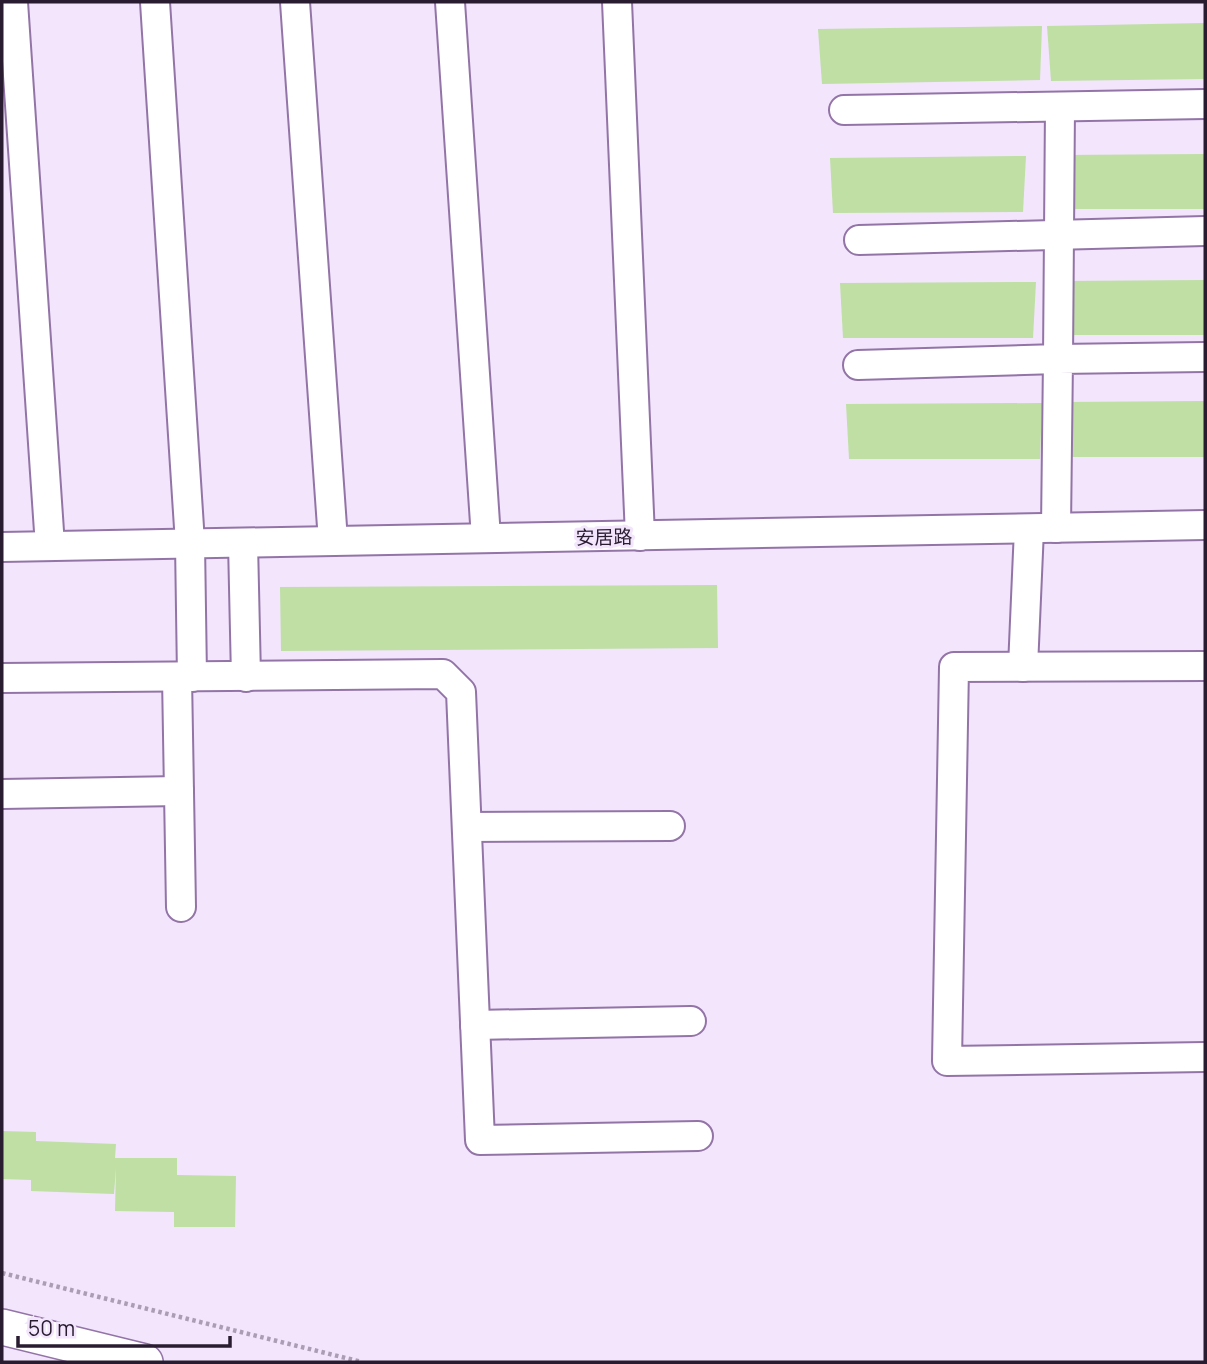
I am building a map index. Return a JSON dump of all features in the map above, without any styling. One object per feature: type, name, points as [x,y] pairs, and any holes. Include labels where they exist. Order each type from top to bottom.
[{"type":"main road","points":[[2,1326],[145,1362]]},
{"type":"street","points":[[13,2],[50,546]]},
{"type":"street","points":[[155,2],[190,543],[179,791],[181,906]]},
{"type":"street","points":[[295,2],[333,541]]},
{"type":"street","points":[[450,2],[486,538]]},
{"type":"street","points":[[617,2],[640,536]]},
{"type":"street","points":[[844,110],[1205,104]]},
{"type":"street","points":[[1023,667],[1042,528],[1058,359],[1060,107]]},
{"type":"street","points":[[859,240],[1205,230]]},
{"type":"street","points":[[858,365],[1205,357]]},
{"type":"street","name":"安居路","points":[[2,547],[1205,525]]},
{"type":"street","points":[[243,542],[246,677]]},
{"type":"street","points":[[1205,666],[954,667],[947,1061],[1205,1057]]},
{"type":"street","points":[[2,678],[443,674],[461,692],[480,1140],[698,1136]]},
{"type":"street","points":[[2,794],[179,791]]},
{"type":"street","points":[[467,827],[670,826]]},
{"type":"street","points":[[475,1025],[691,1021]]},
{"type":"path","points":[[2,1273],[362,1362]]},
{"type":"building","points":[[1205,23],[1205,79],[1051,81],[1047,26]]},
{"type":"building","points":[[1042,26],[1040,80],[822,84],[818,29]]},
{"type":"building","points":[[1205,154],[1205,209],[1063,209],[1060,155]]},
{"type":"building","points":[[1026,156],[1023,212],[833,213],[830,158]]},
{"type":"building","points":[[1205,280],[1205,335],[1064,335],[1061,281]]},
{"type":"building","points":[[1036,282],[1033,338],[843,338],[840,283]]},
{"type":"building","points":[[1205,401],[1205,457],[1066,457],[1064,402]]},
{"type":"building","points":[[1042,403],[1040,459],[849,459],[846,404]]},
{"type":"building","points":[[717,585],[718,648],[281,651],[280,587]]},
{"type":"building","points":[[2,1131],[36,1132],[36,1141],[116,1144],[115,1158],[177,1158],[177,1175],[236,1176],[235,1227],[174,1227],[174,1212],[115,1211],[116,1168],[114,1194],[31,1191],[31,1180],[2,1179]]}]
